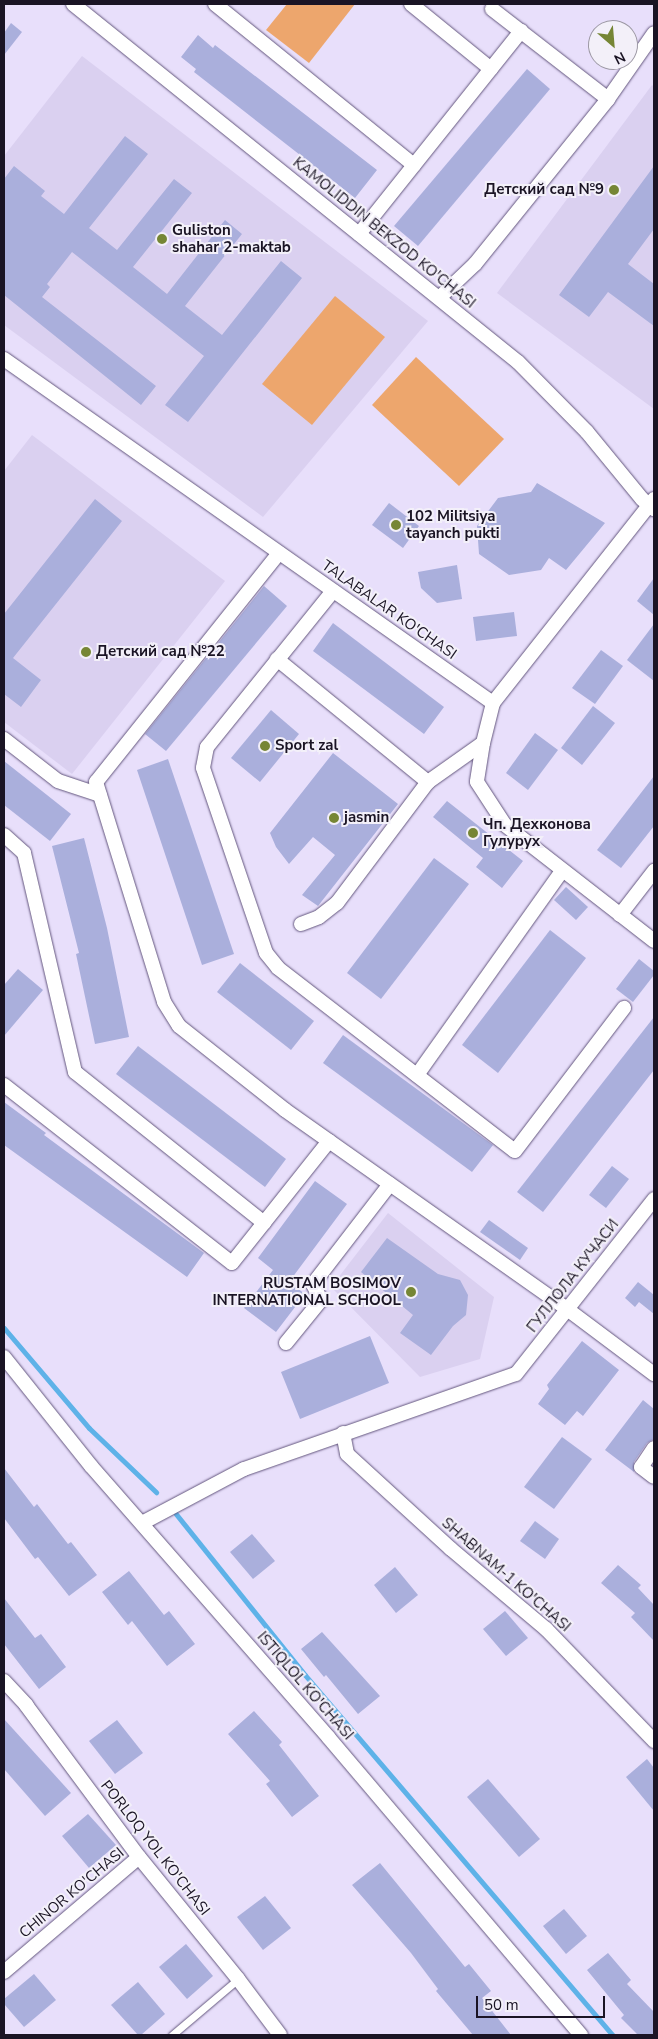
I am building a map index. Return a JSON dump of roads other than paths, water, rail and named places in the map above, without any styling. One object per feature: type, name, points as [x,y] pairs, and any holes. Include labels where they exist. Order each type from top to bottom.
[{"type":"street","name":"KAMOLIDDIN BEKZOD KO'CHASI","points":[[73,4],[518,362],[587,432],[642,499],[653,504]]},
{"type":"street","points":[[215,4],[414,165]]},
{"type":"street","points":[[411,4],[491,69]]},
{"type":"street","points":[[492,9],[608,99]]},
{"type":"street","points":[[359,234],[521,32]]},
{"type":"street","points":[[439,298],[475,264],[608,99],[654,33]]},
{"type":"street","name":"TALABALAR KO'CHASI","points":[[4,359],[493,703]]},
{"type":"street","points":[[653,504],[493,703],[483,743],[477,782],[505,825],[654,941]]},
{"type":"street","points":[[279,553],[96,782],[164,1002],[179,1026],[286,1110],[567,1309],[654,1374]]},
{"type":"street","points":[[333,591],[207,747],[204,768],[266,953],[278,968],[515,1151],[624,1008]]},
{"type":"street","points":[[277,659],[428,782]]},
{"type":"street","points":[[4,739],[58,781],[100,795]]},
{"type":"street","points":[[301,924],[319,917],[337,903],[428,782],[483,743]]},
{"type":"street","points":[[4,835],[24,853],[75,1072],[264,1223]]},
{"type":"street","points":[[620,915],[654,870]]},
{"type":"street","points":[[417,1075],[562,871]]},
{"type":"street","points":[[4,1085],[232,1263],[329,1141]]},
{"type":"street","points":[[286,1343],[321,1300],[314,1284],[390,1184]]},
{"type":"street","name":"ГУЛЛОЛА КУЧАСИ","points":[[343,1433],[516,1374],[654,1199]]},
{"type":"street","name":"ISTIQLOL KO'CHASI","points":[[4,1357],[91,1466],[581,2035]]},
{"type":"street","points":[[142,1523],[244,1469],[343,1433]]},
{"type":"street","name":"SHABNAM-1 KO'CHASI","points":[[343,1433],[346,1454],[451,1549],[546,1629],[654,1741]]},
{"type":"street","points":[[654,1448],[640,1467],[654,1476]]},
{"type":"street","name":"PORLOQ YOL KO'CHASI","points":[[4,1681],[26,1705],[139,1857],[238,1979],[280,2035]]},
{"type":"street","name":"CHINOR KO'CHASI","points":[[4,1972],[139,1857]]},
{"type":"lane","points":[[172,2035],[238,1979]]},
{"type":"waterway","points":[[4,1328],[89,1428],[156,1492]]},
{"type":"waterway","points":[[176,1514],[305,1675],[613,2035]]},
{"type":"place","name":"Детский сад №9","points":[[614,190]]},
{"type":"place","name":"Guliston shahar 2-maktab","points":[[162,239]]},
{"type":"place","name":"102 Militsiya tayanch pukti","points":[[396,525]]},
{"type":"place","name":"Детский сад №22","points":[[86,652]]},
{"type":"place","name":"Sport zal","points":[[265,746]]},
{"type":"place","name":"jasmin","points":[[334,818]]},
{"type":"place","name":"Чп. Дехконова Гулурух","points":[[473,833]]},
{"type":"place","name":"RUSTAM BOSIMOV INTERNATIONAL SCHOOL","points":[[411,1292]]}]
